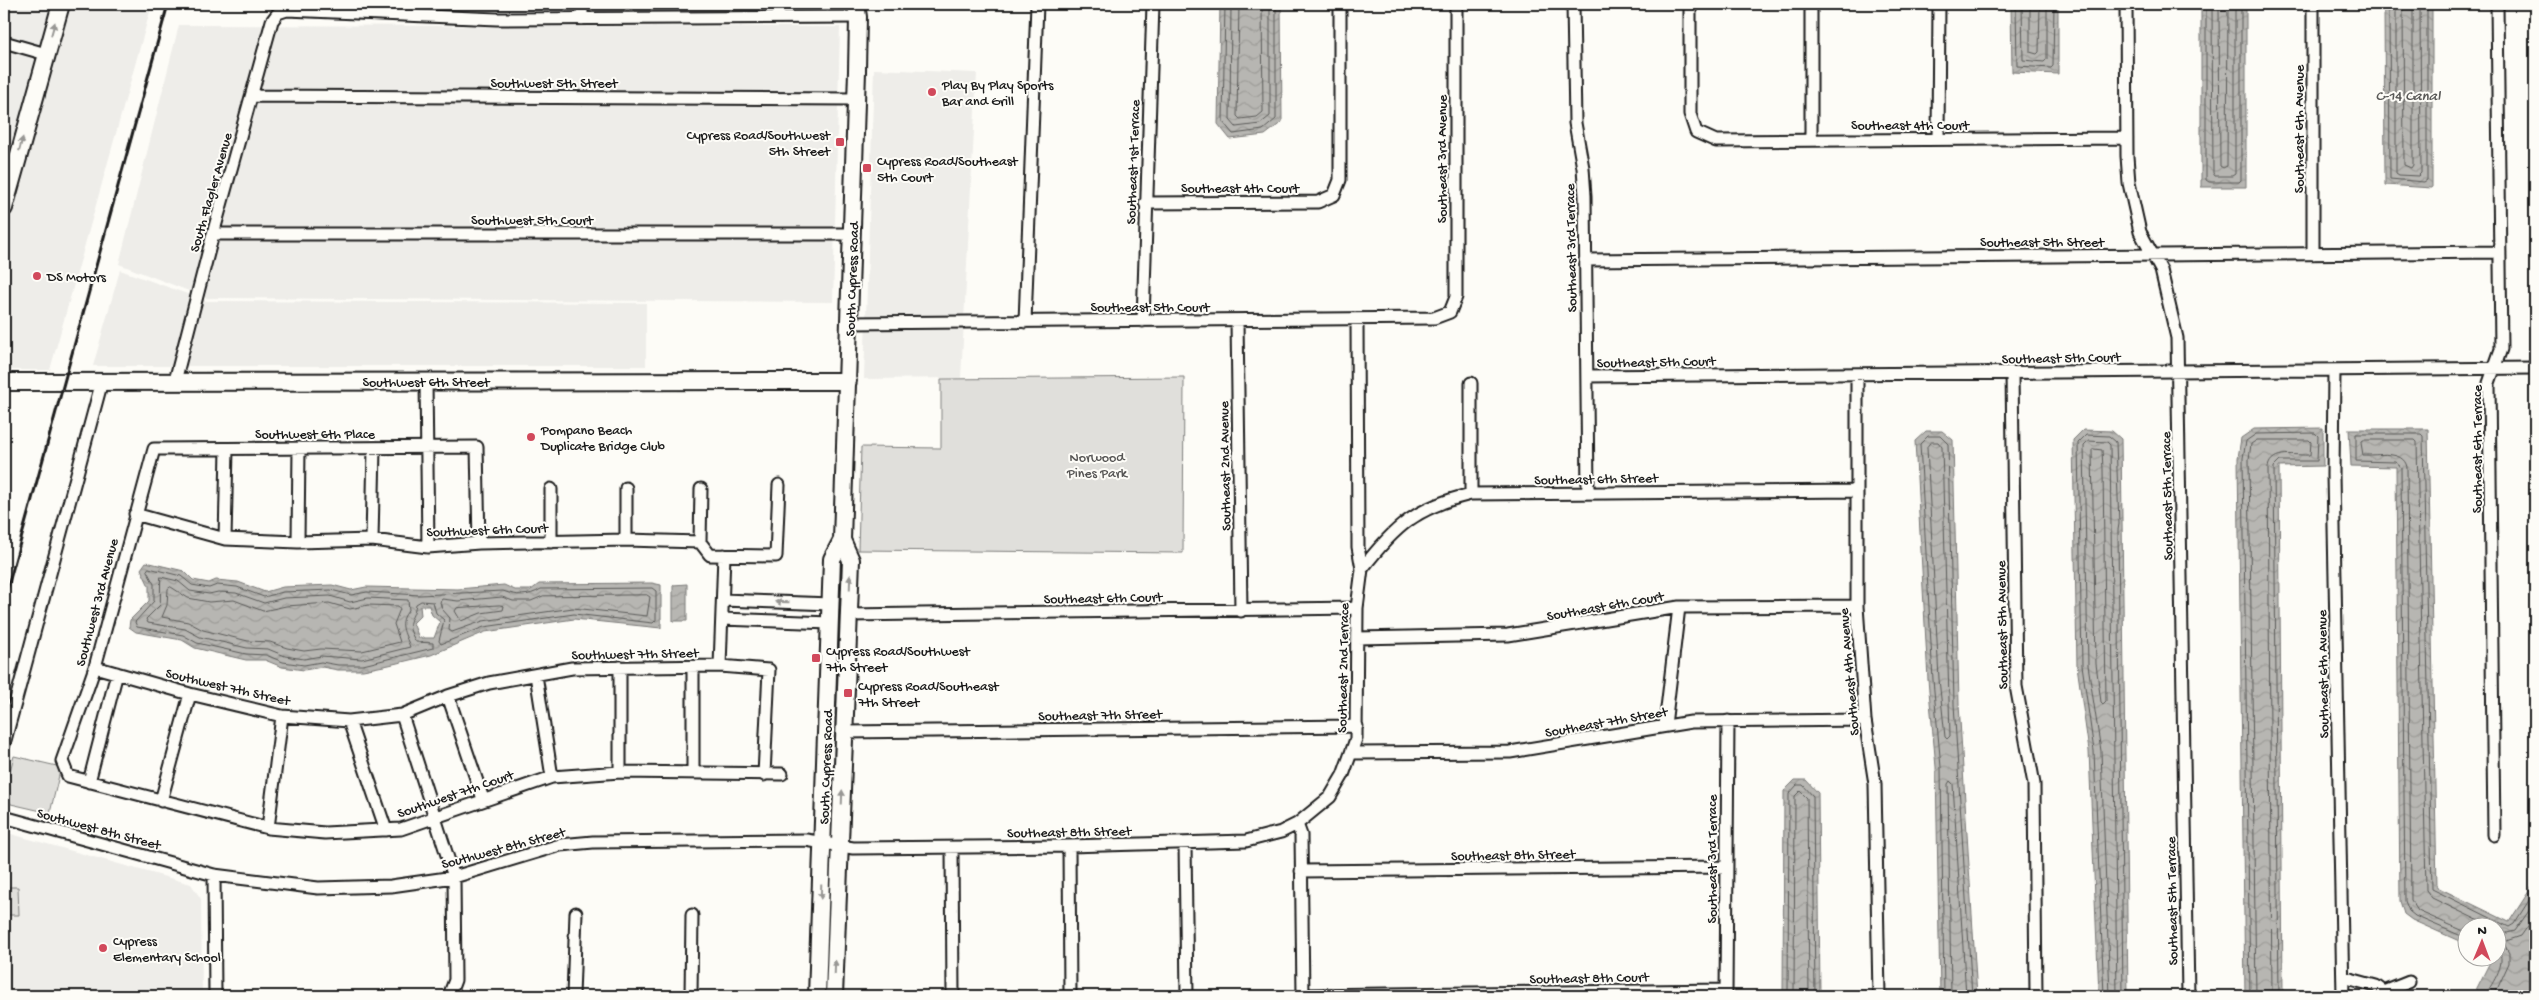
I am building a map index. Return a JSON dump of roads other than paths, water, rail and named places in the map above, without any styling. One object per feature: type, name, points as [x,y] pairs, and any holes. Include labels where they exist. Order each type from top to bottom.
[{"type":"street","points":[[4,208],[61,4]]},
{"type":"street","points":[[582,4],[582,19],[859,8]]},
{"type":"street","points":[[1025,322],[1037,4]]},
{"type":"street","name":"Southeast 1st Terrace","points":[[1142,321],[1153,4]]},
{"type":"street","name":"Southeast 4th Court","points":[[1146,203],[1318,202],[1334,195],[1340,180],[1340,4]]},
{"type":"street","name":"Southeast 3rd Avenue","points":[[1450,312],[1456,296],[1456,4]]},
{"type":"street","name":"Southeast 3rd Terrace","points":[[1573,4],[1575,123],[1583,168],[1588,493]]},
{"type":"street","name":"Southeast 4th Court","points":[[1690,4],[1690,114],[1696,132],[1716,141],[2127,138]]},
{"type":"street","points":[[1811,140],[1812,4]]},
{"type":"street","points":[[1938,139],[1939,4]]},
{"type":"street","name":"Southeast 5th Terrace","points":[[2126,4],[2127,138],[2133,208],[2140,232],[2161,270],[2174,318],[2178,371],[2188,996]]},
{"type":"street","name":"Southeast 6th Avenue","points":[[2313,4],[2313,254]]},
{"type":"street","name":"Southeast 6th Terrace","points":[[2494,835],[2489,382],[2501,349],[2497,4]]},
{"type":"street","name":"South Cypress Road","points":[[817,996],[832,559],[842,540],[859,8]]},
{"type":"street","name":"South Flagler Avenue","points":[[175,381],[213,234],[253,96],[272,21],[278,13],[288,10],[456,18],[582,19]]},
{"type":"street","points":[[4,42],[46,54]]},
{"type":"street","name":"Southwest 5th Street","points":[[253,96],[856,99]]},
{"type":"street","name":"Southwest 5th Court","points":[[213,234],[852,234]]},
{"type":"street","name":"Southeast 5th Street","points":[[1585,260],[2500,252]]},
{"type":"street","name":"Southeast 5th Court","points":[[849,323],[1434,318],[1450,312]]},
{"type":"street","name":"Southeast 2nd Terrace","points":[[1297,824],[1330,797],[1352,753],[1357,726],[1357,608],[1362,569],[1358,547],[1357,319]]},
{"type":"street","name":"Southeast 2nd Avenue","points":[[1236,321],[1241,611]]},
{"type":"street","name":"Southeast 5th Court","points":[[1587,376],[2535,368]]},
{"type":"street","name":"Southeast 6th Avenue","points":[[2334,370],[2333,475],[2343,996]]},
{"type":"street","name":"Southeast 5th Avenue","points":[[2012,372],[2016,686],[2034,784],[2036,996]]},
{"type":"street","name":"Southeast 4th Avenue","points":[[1857,374],[1858,606],[1865,720],[1875,784],[1879,996]]},
{"type":"street","points":[[4,744],[102,381]]},
{"type":"street","points":[[426,381],[428,547]]},
{"type":"street","name":"Southwest 6th Street","points":[[4,382],[848,381]]},
{"type":"street","points":[[1471,383],[1471,494]]},
{"type":"street","name":"Southwest 6th Place","points":[[154,449],[477,447],[479,543]]},
{"type":"street","points":[[298,542],[299,448]]},
{"type":"street","points":[[372,540],[374,448]]},
{"type":"street","name":"Southwest 3rd Avenue","points":[[62,761],[95,666],[154,449]]},
{"type":"street","points":[[225,539],[227,449]]},
{"type":"street","points":[[701,489],[700,542],[710,555],[776,556],[779,485]]},
{"type":"street","points":[[551,488],[551,542]]},
{"type":"street","points":[[626,488],[626,540]]},
{"type":"street","name":"Southeast 6th Street","points":[[1362,569],[1384,540],[1419,512],[1444,500],[1471,494],[1857,491]]},
{"type":"street","name":"Southwest 6th Court","points":[[135,514],[225,539],[298,542],[372,540],[428,547],[479,543],[626,540],[700,542]]},
{"type":"street","name":"South Cypress Road","points":[[834,996],[851,560],[842,540]]},
{"type":"street","points":[[720,666],[724,556]]},
{"type":"street","points":[[722,600],[831,604]]},
{"type":"street","name":"Southeast 6th Court","points":[[1357,638],[1508,635],[1679,607],[1858,606]]},
{"type":"street","points":[[1665,725],[1679,607]]},
{"type":"street","name":"Southeast 6th Court","points":[[849,615],[1357,608]]},
{"type":"street","points":[[722,619],[830,623]]},
{"type":"street","name":"Southwest 7th Street","points":[[95,666],[190,694],[282,716],[349,721],[402,715],[448,696],[488,683],[572,668],[720,666],[770,670],[764,775]]},
{"type":"street","points":[[620,667],[620,772]]},
{"type":"street","points":[[693,667],[693,772]]},
{"type":"street","points":[[89,782],[117,673]]},
{"type":"street","points":[[536,675],[552,777]]},
{"type":"street","points":[[161,801],[190,694]]},
{"type":"street","points":[[448,696],[483,799]]},
{"type":"street","points":[[402,715],[454,877],[455,980],[451,994]]},
{"type":"street","points":[[268,828],[282,716]]},
{"type":"street","name":"Southeast 7th Street","points":[[1352,753],[1510,752],[1665,725],[1728,721],[1865,720]]},
{"type":"street","points":[[349,721],[386,830]]},
{"type":"street","name":"Southeast 3rd Terrace","points":[[1726,993],[1725,867],[1728,721]]},
{"type":"street","name":"Southeast 7th Street","points":[[844,732],[1357,726]]},
{"type":"street","name":"Southwest 7th Court","points":[[62,761],[68,776],[89,782],[268,828],[325,833],[401,828],[552,777],[620,772],[782,774]]},
{"type":"street","name":"Southwest 8th Street","points":[[4,817],[214,874],[318,888],[391,886],[454,877],[560,845],[577,843],[806,840],[840,846]]},
{"type":"street","points":[[1297,824],[1301,835],[1303,996]]},
{"type":"street","name":"Southeast 8th Street","points":[[840,846],[952,848],[1185,844],[1246,840],[1281,832],[1297,824]]},
{"type":"street","points":[[1185,844],[1187,996]]},
{"type":"street","points":[[1069,846],[1070,996]]},
{"type":"street","points":[[952,848],[954,996]]},
{"type":"street","name":"Southeast 8th Street","points":[[1301,871],[1725,867]]},
{"type":"street","points":[[214,874],[215,996]]},
{"type":"street","points":[[573,996],[576,913]]},
{"type":"street","points":[[691,996],[692,916]]},
{"type":"street","points":[[2344,977],[2376,986],[2384,994],[2409,982]]},
{"type":"street","name":"Southeast 8th Court","points":[[1303,996],[1726,993]]},
{"type":"water","points":[[1220,4],[1281,4],[1282,122],[1265,135],[1230,139],[1218,124]]},
{"type":"water","points":[[2011,4],[2058,4],[2058,74],[2012,72]]},
{"type":"water","points":[[2201,4],[2246,4],[2246,187],[2201,187]]},
{"type":"water","name":"C-14 Canal","points":[[2384,4],[2432,4],[2432,188],[2385,185]]},
{"type":"water","points":[[2323,428],[2323,466],[2279,467],[2283,996],[2245,996],[2238,458],[2241,438],[2254,429]]},
{"type":"water","points":[[2349,429],[2428,429],[2437,887],[2501,918],[2456,918],[2456,940],[2412,920],[2404,914],[2400,901],[2396,467],[2351,466]]},
{"type":"water","points":[[2083,430],[2112,431],[2121,439],[2128,996],[2099,996],[2089,751],[2077,666],[2073,440]]},
{"type":"water","points":[[1926,431],[1942,431],[1953,440],[1959,704],[1977,996],[1940,996],[1936,767],[1928,680],[1915,441]]},
{"type":"water","points":[[146,562],[184,571],[193,580],[209,583],[216,580],[238,582],[265,592],[283,587],[332,585],[351,590],[366,587],[458,589],[504,585],[515,590],[531,590],[539,584],[652,583],[661,585],[661,628],[574,619],[485,632],[431,655],[363,670],[338,670],[322,667],[304,670],[282,667],[265,660],[246,660],[195,648],[182,640],[136,632],[129,627],[130,620],[149,601],[149,586],[141,569]],"holes":[[[420,606],[429,606],[432,615],[440,622],[434,638],[419,638],[413,623],[421,615]]]},
{"type":"water","points":[[687,584],[687,621],[673,621],[673,585]]},
{"type":"water","points":[[1795,780],[1806,780],[1818,793],[1820,996],[1783,996],[1784,791]]},
{"type":"water","points":[[2535,882],[2535,996],[2473,996],[2487,968],[2506,968],[2506,921],[2509,922]]},
{"type":"railway","points":[[4,601],[168,4]]},
{"type":"place","name":"Play By Play Sports Bar and Grill","points":[[932,92]]},
{"type":"place","name":"Cypress Road/Southwest 5th Street","points":[[840,142]]},
{"type":"place","name":"Cypress Road/Southeast 5th Court","points":[[867,168]]},
{"type":"place","name":"DS Motors","points":[[37,276]]},
{"type":"place","name":"Pompano Beach Duplicate Bridge Club","points":[[531,437]]},
{"type":"place","name":"Cypress Road/Southwest 7th Street","points":[[816,658]]},
{"type":"place","name":"Cypress Road/Southeast 7th Street","points":[[848,693]]},
{"type":"place","name":"Cypress Elementary School","points":[[103,948]]},
{"type":"park label","name":"Norwood Pines Park","points":[[1097,464]]}]
